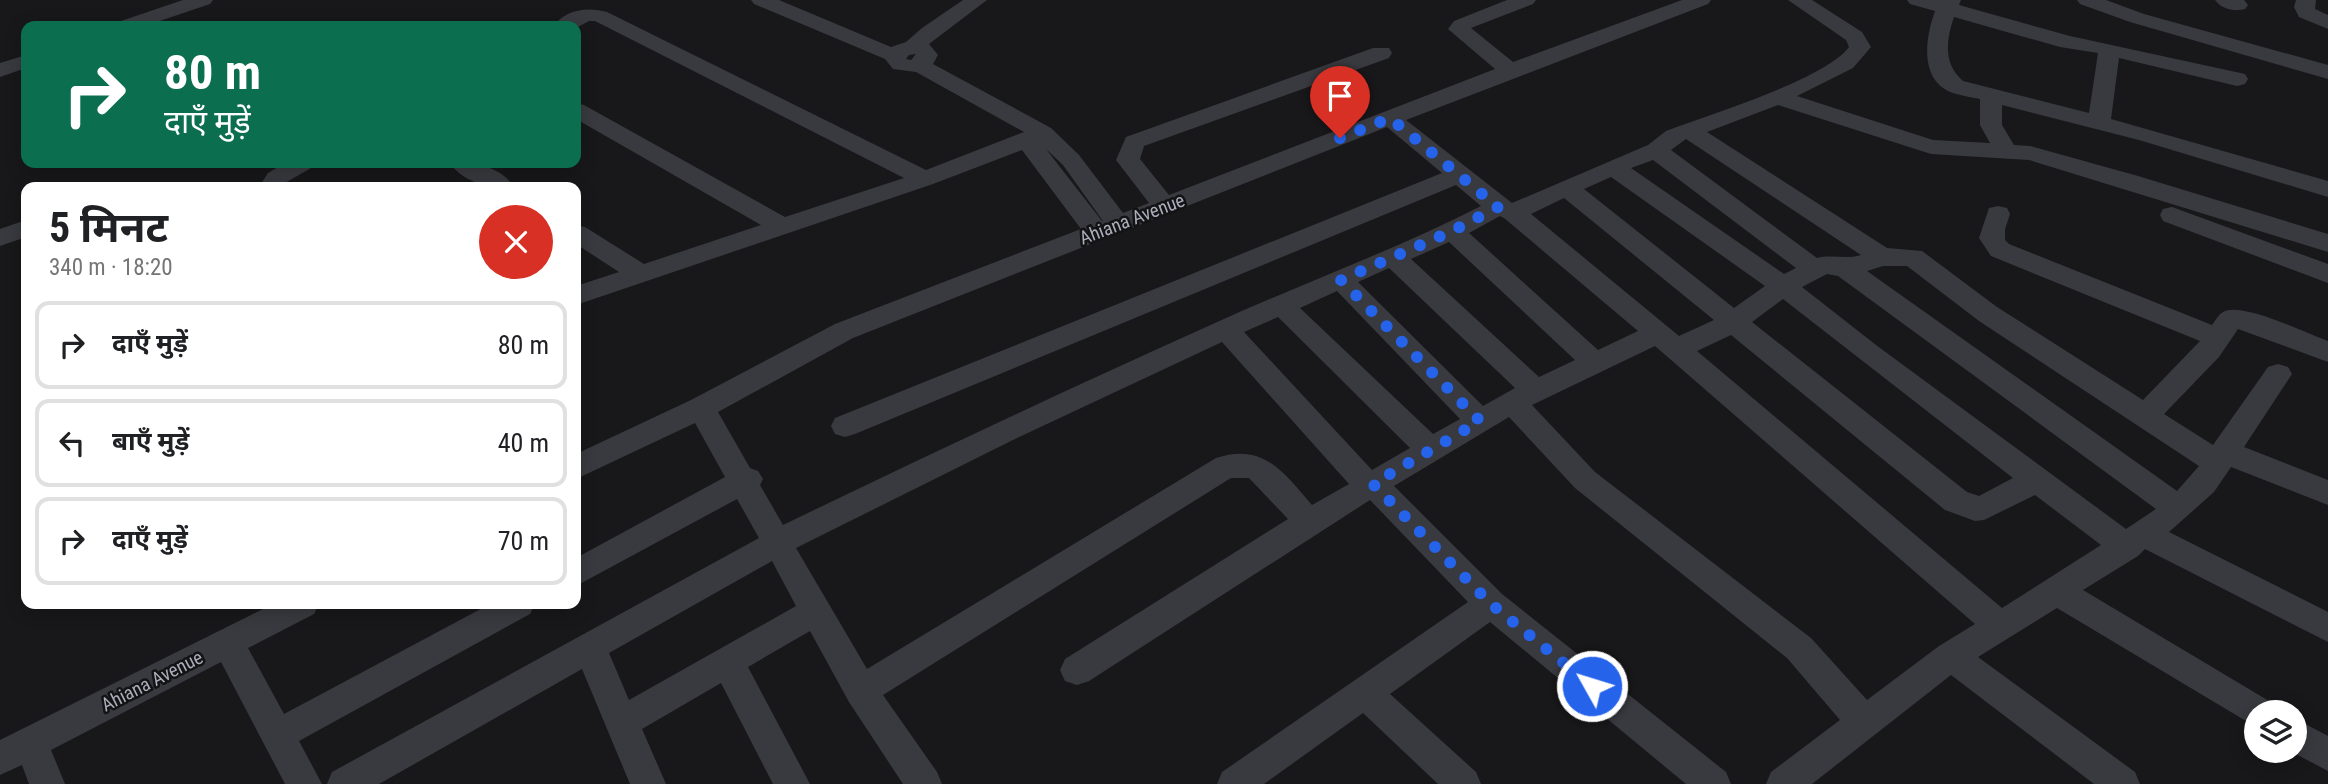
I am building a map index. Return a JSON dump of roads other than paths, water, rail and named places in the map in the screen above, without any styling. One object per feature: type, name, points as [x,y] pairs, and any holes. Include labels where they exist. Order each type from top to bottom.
[{"type":"street","points":[[118,21],[180,0]]},
{"type":"street","points":[[140,21],[203,0]]},
{"type":"street","points":[[761,0],[909,56],[1034,136],[1108,228]]},
{"type":"street","points":[[1510,71],[1459,29],[1461,25],[1526,0]]},
{"type":"street","name":"Ahiana Avenue","points":[[581,465],[701,408],[844,331],[1510,71],[1701,0]]},
{"type":"street","points":[[345,784],[779,542],[1004,432],[1226,329],[1452,231],[1656,150],[1674,136],[1777,97],[1839,68],[1856,55],[1860,47],[1855,36],[1798,0]]},
{"type":"street","points":[[1917,0],[1949,5],[2068,43],[2109,49],[2237,79]]},
{"type":"street","points":[[2087,0],[2137,18],[2328,72]]},
{"type":"street","points":[[2306,0],[2306,13],[2328,23]]},
{"type":"street","points":[[909,56],[929,32],[964,2]]},
{"type":"street","points":[[1949,5],[1937,37],[1939,58],[1945,76],[1955,86],[2099,122],[2328,189]]},
{"type":"street","points":[[574,21],[586,14],[600,16],[925,180]]},
{"type":"street","points":[[2099,122],[2109,49]]},
{"type":"street","points":[[1164,206],[1128,160],[1133,142],[1381,52]]},
{"type":"street","points":[[0,62],[21,54]]},
{"type":"street","points":[[0,70],[21,63]]},
{"type":"street","points":[[1990,95],[1992,125],[2005,150]]},
{"type":"street","points":[[1777,97],[1931,146],[2029,153],[2130,181],[2328,243]]},
{"type":"street","points":[[581,113],[783,227]]},
{"type":"street","points":[[1390,118],[1668,341],[2001,627]]},
{"type":"street","points":[[1688,131],[1882,257]]},
{"type":"street","points":[[581,294],[925,180],[1034,136]]},
{"type":"street","points":[[1656,150],[1814,269]]},
{"type":"street","points":[[1614,167],[1783,286],[2036,480],[2136,540],[2328,628]]},
{"type":"street","points":[[274,182],[294,168]]},
{"type":"street","points":[[470,168],[494,182]]},
{"type":"street","points":[[845,426],[1461,174]]},
{"type":"street","points":[[1566,187],[1732,323],[1966,506],[1984,508],[2036,480]]},
{"type":"street","points":[[1998,214],[1990,235],[1994,246],[2000,250],[2216,337]]},
{"type":"street","points":[[2172,215],[2328,274]]},
{"type":"street","points":[[0,238],[21,230]]},
{"type":"street","points":[[1452,231],[1595,363]]},
{"type":"street","points":[[581,236],[641,274]]},
{"type":"street","points":[[1393,257],[1524,397],[1585,480],[1791,641],[1864,722]]},
{"type":"street","points":[[1846,269],[1882,257],[1913,257],[1988,314],[2146,415],[2221,458],[2328,493]]},
{"type":"street","points":[[1077,670],[1309,522],[1524,397],[1595,363],[1732,323],[1783,286],[1814,269],[1830,264],[1846,269],[1909,311],[2178,508]]},
{"type":"street","points":[[1341,280],[1480,421]]},
{"type":"street","points":[[1282,306],[1431,450]]},
{"type":"street","points":[[2146,415],[2209,350],[2231,319],[2328,352]]},
{"type":"street","points":[[1226,329],[1371,485],[1491,604],[1713,784]]},
{"type":"street","points":[[1784,784],[1951,656],[2136,540],[2178,508],[2203,484],[2278,374]]},
{"type":"street","points":[[701,408],[746,480],[861,691],[924,784]]},
{"type":"street","points":[[861,691],[1226,466],[1253,466],[1265,472],[1309,522]]},
{"type":"street","points":[[581,570],[746,480]]},
{"type":"street","points":[[2057,591],[2244,704]]},
{"type":"street","points":[[1237,783],[1491,604]]},
{"type":"street","name":"Ahiana Avenue","points":[[15,750],[293,609]]},
{"type":"street","points":[[278,735],[510,609]]},
{"type":"street","points":[[622,722],[817,611]]},
{"type":"street","points":[[227,642],[304,784]]},
{"type":"street","points":[[590,647],[648,784]]},
{"type":"street","points":[[1951,656],[2122,784]]},
{"type":"street","points":[[728,663],[792,784]]},
{"type":"street","points":[[1365,693],[1463,784]]},
{"type":"street","points":[[2307,742],[2328,755]]},
{"type":"street","points":[[15,750],[47,784]]}]
